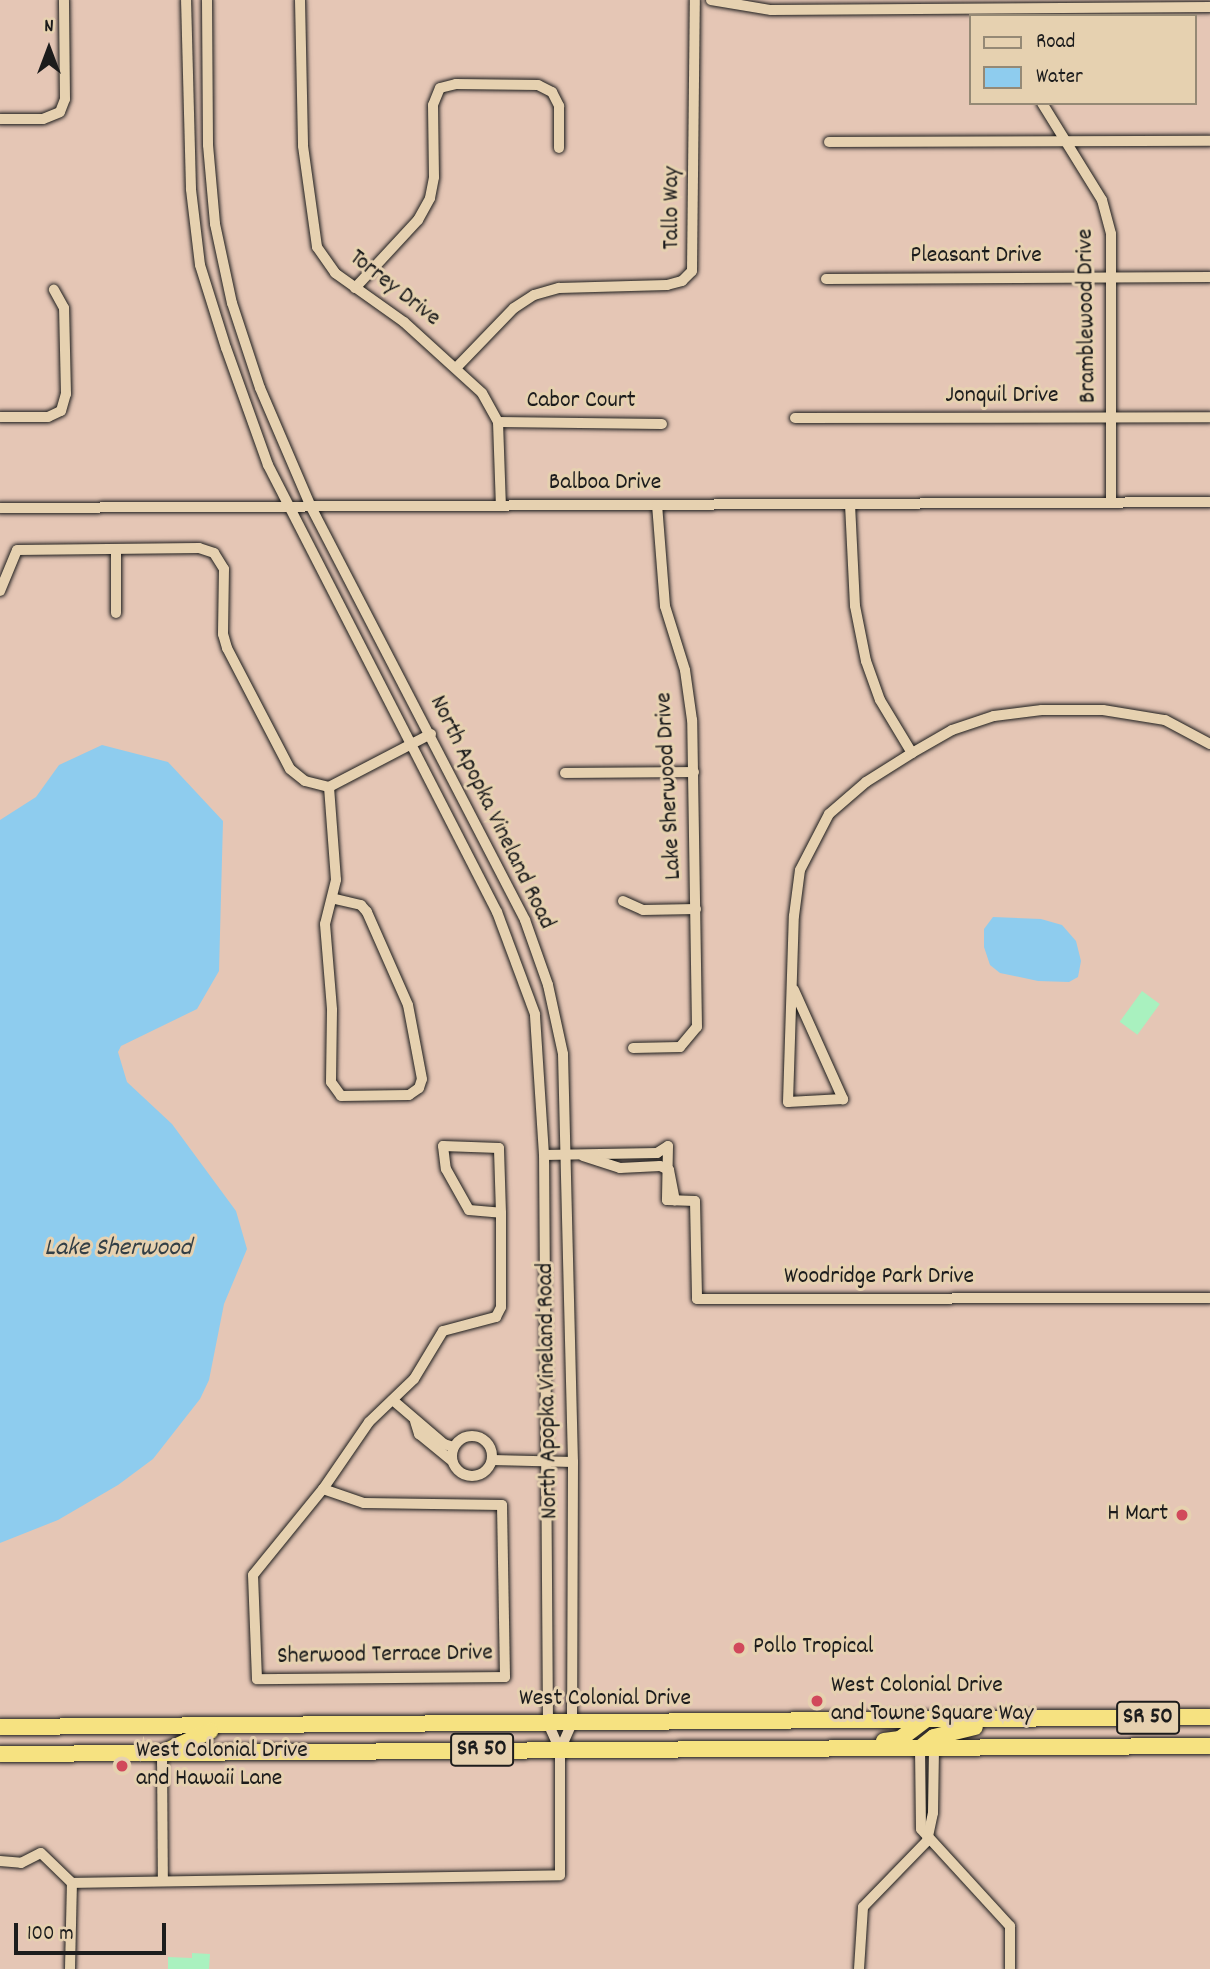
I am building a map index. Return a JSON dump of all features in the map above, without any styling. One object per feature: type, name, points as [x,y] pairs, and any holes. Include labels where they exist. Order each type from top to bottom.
[{"type":"highway","name":"West Colonial Drive","points":[[0,1727],[1210,1717]]},
{"type":"highway","points":[[840,1748],[900,1738],[925,1720]]},
{"type":"highway","points":[[927,1747],[944,1733],[1012,1720]]},
{"type":"highway","points":[[162,1753],[190,1737],[226,1726]]},
{"type":"highway","name":"West Colonial Drive","points":[[0,1755],[1210,1746]]},
{"type":"street","points":[[0,120],[43,119],[60,112],[65,99],[64,0]]},
{"type":"street","name":"North Apopka Vineland Road","points":[[186,0],[187,125],[200,265],[253,425],[288,507],[497,912],[535,1014],[544,1155],[548,1723]]},
{"type":"street","name":"North Apopka Vineland Road","points":[[206,0],[208,145],[215,224],[232,303],[260,388],[311,507],[525,920],[548,985],[563,1054],[573,1462],[572,1723]]},
{"type":"street","name":"Torrey Drive","points":[[300,0],[303,146],[309,209],[322,256],[355,288],[404,322],[482,393],[498,422],[501,506]]},
{"type":"street","name":"Tallo Way","points":[[456,368],[514,308],[534,295],[559,288],[667,285],[681,281],[692,271],[695,0]]},
{"type":"street","points":[[711,0],[771,10],[1210,7]]},
{"type":"street","points":[[355,288],[418,220],[430,198],[434,177],[433,105],[440,89],[456,84],[538,85],[552,92],[559,106],[559,148]]},
{"type":"street","name":"Bramblewood Drive","points":[[1043,105],[1102,200],[1111,234],[1111,503]]},
{"type":"street","points":[[829,142],[1210,141]]},
{"type":"street","name":"Pleasant Drive","points":[[827,279],[1210,277]]},
{"type":"street","points":[[0,417],[48,417],[61,411],[66,394],[64,308],[54,290]]},
{"type":"street","name":"Jonquil Drive","points":[[795,418],[1210,418]]},
{"type":"street","name":"Cabor Court","points":[[498,422],[662,424]]},
{"type":"street","name":"Balboa Drive","points":[[0,508],[1210,502]]},
{"type":"street","points":[[850,504],[855,606],[866,662],[880,700],[912,753]]},
{"type":"street","name":"Lake Sherwood Drive","points":[[633,1048],[680,1047],[697,1027],[694,772],[685,670],[665,606],[657,505]]},
{"type":"street","points":[[0,591],[17,550],[200,548],[221,560],[228,648],[290,769],[305,781],[329,787],[413,746],[430,734]]},
{"type":"street","points":[[116,549],[116,613]]},
{"type":"street","points":[[793,990],[842,1099],[788,1102],[793,990],[799,881],[816,833],[828,814],[866,782],[912,753],[953,730],[988,718],[1042,710],[1103,710],[1165,720],[1210,744]]},
{"type":"street","points":[[565,774],[694,772]]},
{"type":"street","points":[[329,787],[335,899],[326,924],[325,948],[332,1010],[334,1090],[341,1096],[409,1095],[419,1088],[422,1079],[408,1005],[367,912],[361,905],[335,899]]},
{"type":"street","points":[[623,901],[643,910],[696,909]]},
{"type":"street","name":"Sherwood Terrace Drive","points":[[323,1489],[364,1503],[502,1505],[505,1677],[257,1679],[253,1575],[323,1489],[369,1423],[395,1402],[443,1331],[496,1317],[501,1307],[501,1213],[499,1148],[443,1146],[446,1169],[469,1210],[501,1213]]},
{"type":"street","name":"Woodridge Park Drive","points":[[544,1155],[657,1153],[668,1146],[671,1200],[695,1201],[697,1299],[1210,1298]]},
{"type":"street","name":"Woodridge Park Drive","points":[[583,1156],[620,1168],[660,1166],[669,1170]]},
{"type":"street","points":[[395,1402],[415,1421],[454,1447]]},
{"type":"street","points":[[415,1421],[419,1434],[452,1461],[460,1473],[473,1476],[486,1471],[492,1460],[489,1446],[479,1437],[465,1437],[454,1447],[452,1461]]},
{"type":"street","points":[[492,1460],[573,1462]]},
{"type":"street","points":[[0,1861],[21,1863],[41,1853],[72,1883],[560,1875],[560,1750],[548,1723]]},
{"type":"street","points":[[560,1750],[572,1723]]},
{"type":"street","points":[[927,1747],[921,1829],[927,1841],[1010,1926],[1010,1969]]},
{"type":"street","points":[[162,1753],[163,1881]]},
{"type":"street","points":[[859,1969],[863,1907],[927,1841]]},
{"type":"street","points":[[70,1969],[72,1883]]},
{"type":"green space","points":[[1142,991],[1160,1004],[1137,1035],[1120,1022]]},
{"type":"green space","points":[[192,1953],[210,1954],[209,1969],[168,1969],[168,1957],[192,1958]]},
{"type":"water","name":"Lake Sherwood","points":[[102,745],[168,762],[223,821],[219,971],[197,1009],[121,1046],[118,1052],[127,1082],[172,1124],[236,1211],[247,1249],[224,1304],[209,1380],[200,1399],[153,1459],[118,1485],[58,1520],[0,1543],[0,820],[36,797],[59,765]]},
{"type":"water","points":[[993,917],[1041,919],[1062,925],[1076,941],[1081,961],[1078,977],[1069,982],[1038,981],[1000,973],[990,965],[984,947],[984,929]]},
{"type":"place","name":"H Mart","points":[[1182,1515]]},
{"type":"place","name":"Pollo Tropical","points":[[739,1648]]},
{"type":"place","name":"West Colonial Drive and Towne Square Way","points":[[817,1701]]},
{"type":"place","name":"West Colonial Drive and Hawaii Lane","points":[[122,1766]]}]
